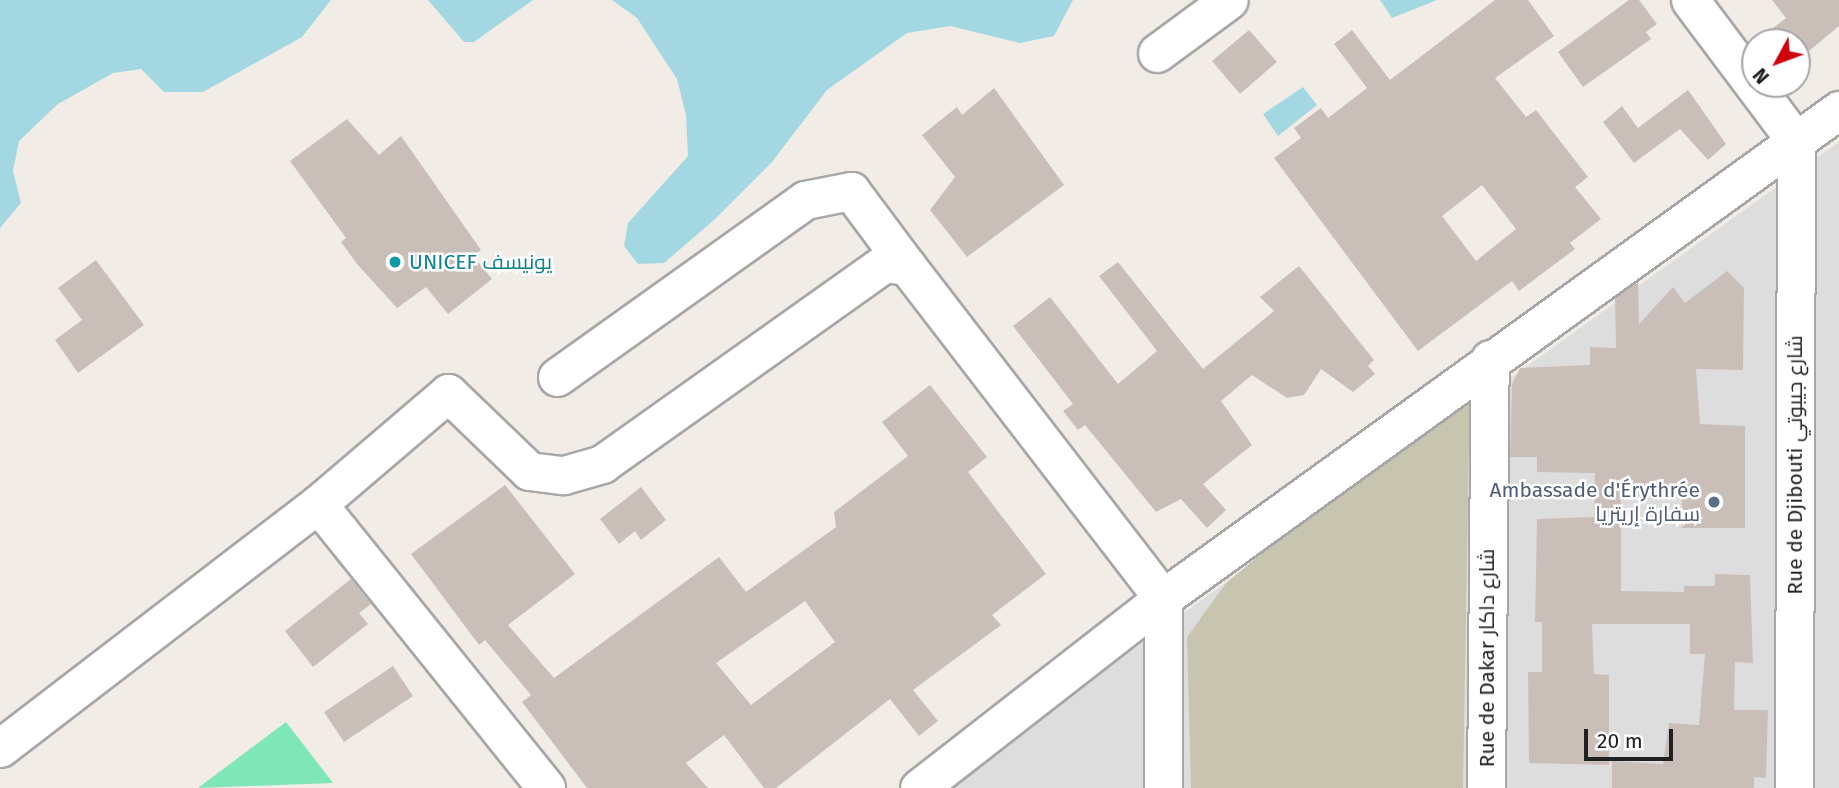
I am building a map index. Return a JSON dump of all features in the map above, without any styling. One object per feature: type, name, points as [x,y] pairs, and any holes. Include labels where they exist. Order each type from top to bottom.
[{"type":"street","points":[[1157,53],[1229,0]]},
{"type":"street","points":[[1690,0],[1796,141]]},
{"type":"street","points":[[919,788],[1163,598],[1490,359],[1839,110]]},
{"type":"street","name":"Rue de Djibouti شارع جيبوتي","points":[[1794,788],[1796,141]]},
{"type":"street","points":[[557,377],[805,200],[851,191],[1163,598],[1163,788]]},
{"type":"street","points":[[0,748],[318,504],[448,393],[529,471],[564,475],[602,464],[864,275],[885,263],[907,266]]},
{"type":"street","name":"Rue de Dakar شارع داكار","points":[[1486,788],[1490,359]]},
{"type":"street","points":[[318,504],[546,788]]},
{"type":"shaded area","points":[[1839,142],[1839,788],[940,788]]},
{"type":"shaded area","points":[[1470,382],[1463,788],[1191,788],[1187,637],[1226,583]]},
{"type":"green space","points":[[286,722],[333,783],[198,788]]},
{"type":"water","points":[[0,0],[331,0],[302,37],[203,92],[164,92],[141,69],[113,73],[58,104],[19,141],[13,171],[21,203],[0,228]]},
{"type":"water","points":[[428,0],[533,0],[474,42],[464,42]]},
{"type":"water","points":[[612,0],[1073,0],[1054,36],[1020,43],[950,26],[907,33],[827,90],[772,162],[714,220],[664,263],[638,264],[624,246],[628,223],[688,156],[686,115],[677,79],[637,18]]},
{"type":"water","points":[[1380,0],[1437,0],[1392,18]]},
{"type":"water","points":[[1303,87],[1317,105],[1278,136],[1263,114]]},
{"type":"building","points":[[1495,0],[1528,0],[1554,36],[1495,78],[1526,117],[1536,110],[1588,177],[1575,187],[1601,219],[1570,243],[1575,249],[1519,291],[1512,281],[1418,351],[1274,158],[1301,138],[1294,128],[1321,108],[1328,118],[1367,88],[1334,44],[1352,30],[1390,80]],"holes":[[[1482,185],[1516,229],[1476,261],[1442,216]]]},
{"type":"building","points":[[1629,0],[1639,0],[1657,24],[1646,32],[1651,39],[1583,87],[1558,52]]},
{"type":"building","points":[[1772,0],[1839,0],[1839,26],[1811,49],[1811,28],[1773,28],[1786,18]]},
{"type":"building","points":[[1249,30],[1277,62],[1240,94],[1212,61]]},
{"type":"building","points":[[994,88],[1064,185],[967,257],[930,210],[955,177],[922,135],[957,107],[962,115]]},
{"type":"building","points":[[1688,90],[1726,144],[1708,160],[1680,129],[1634,163],[1603,122],[1622,106],[1638,128]]},
{"type":"building","points":[[347,119],[379,155],[401,136],[481,250],[473,256],[492,279],[448,314],[426,287],[397,308],[357,264],[341,242],[346,238],[290,161]]},
{"type":"building","points":[[96,260],[144,325],[78,373],[55,340],[82,320],[58,288]]},
{"type":"building","points":[[1118,262],[1203,369],[1274,311],[1260,297],[1299,266],[1374,360],[1368,366],[1375,374],[1353,392],[1321,369],[1304,395],[1287,398],[1252,375],[1221,401],[1252,445],[1203,484],[1226,510],[1207,528],[1181,499],[1156,512],[1085,425],[1078,430],[1063,411],[1073,404],[1013,326],[1050,297],[1118,384],[1157,351],[1099,276]]},
{"type":"building","points":[[1727,271],[1744,288],[1743,370],[1696,369],[1700,424],[1745,426],[1745,528],[1682,528],[1682,488],[1621,487],[1621,591],[1684,592],[1684,586],[1715,586],[1715,574],[1750,575],[1753,663],[1735,662],[1734,710],[1768,710],[1766,778],[1754,777],[1754,788],[1612,788],[1612,761],[1663,764],[1669,723],[1699,725],[1705,654],[1690,654],[1690,624],[1592,624],[1594,674],[1609,675],[1609,765],[1529,763],[1528,672],[1542,672],[1542,622],[1535,622],[1537,519],[1594,517],[1595,473],[1537,472],[1537,457],[1510,457],[1512,384],[1520,368],[1590,365],[1590,347],[1616,348],[1615,298],[1628,288],[1638,283],[1639,324],[1673,287],[1685,303]]},
{"type":"building","points":[[930,385],[987,457],[968,472],[1046,574],[992,615],[1001,625],[913,690],[938,721],[919,736],[890,699],[776,788],[764,788],[724,735],[686,763],[708,788],[587,788],[522,702],[531,695],[485,640],[479,645],[411,554],[505,485],[575,574],[508,625],[554,678],[719,557],[746,592],[836,527],[834,512],[908,456],[882,422]],"holes":[[[805,601],[835,642],[751,705],[716,663]]]},
{"type":"building","points":[[641,487],[666,520],[641,540],[635,531],[619,544],[600,519]]},
{"type":"building","points":[[351,579],[371,604],[359,613],[368,624],[313,667],[285,631]]},
{"type":"building","points":[[393,666],[413,696],[344,742],[324,712]]},
{"type":"place","name":"UNICEF يونيسف","points":[[395,262]]},
{"type":"place","name":"Ambassade d'Érythrée سفارة إريتريا","points":[[1714,502]]}]
